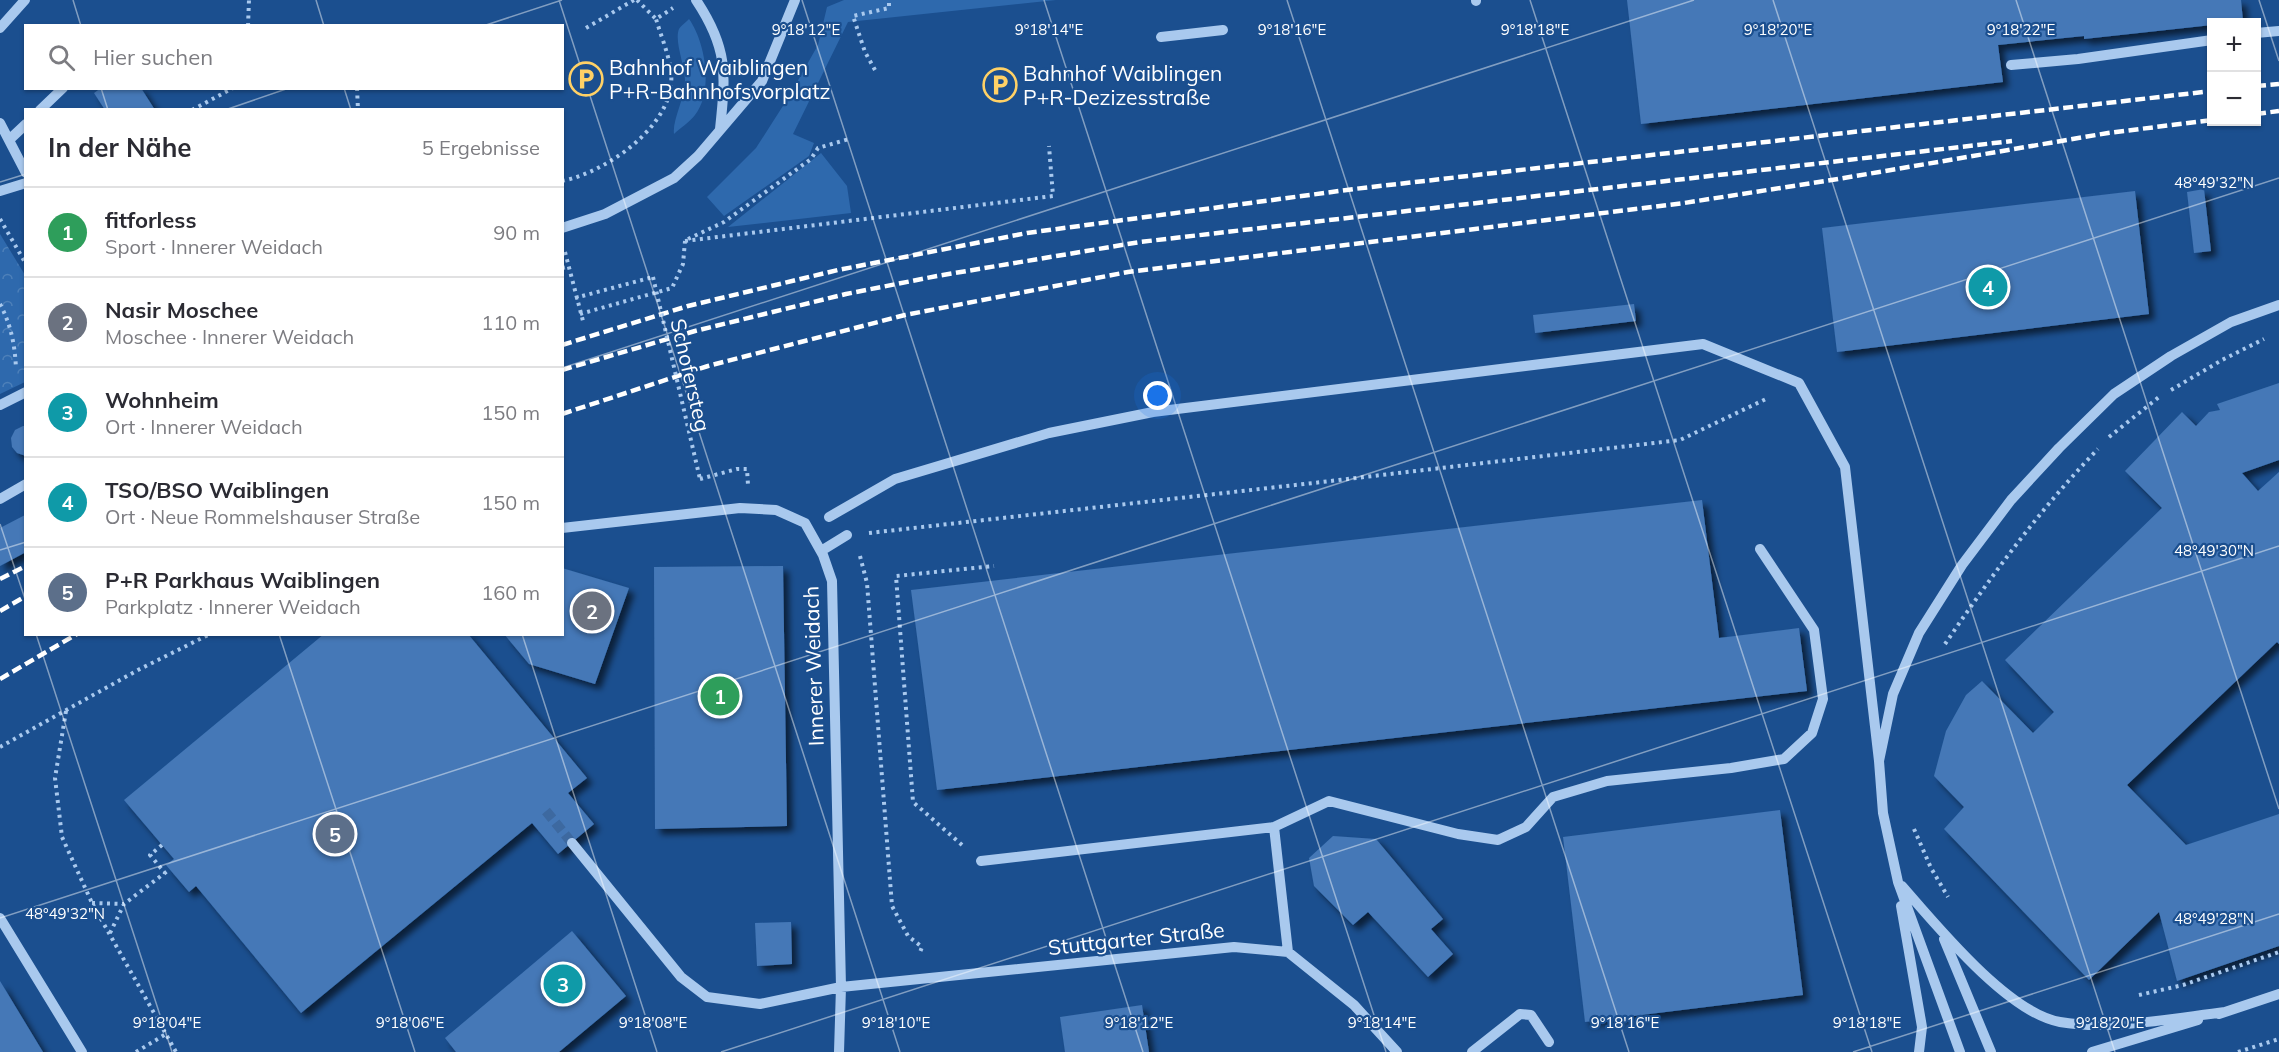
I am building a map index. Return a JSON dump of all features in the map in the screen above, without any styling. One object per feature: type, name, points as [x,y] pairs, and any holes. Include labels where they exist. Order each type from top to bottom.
[{"type":"street","points":[[0,28],[25,0]]},
{"type":"street","points":[[696,0],[711,22],[720,46],[725,81],[720,129]]},
{"type":"street","points":[[564,227],[605,214],[674,178],[698,156],[762,81],[795,0]]},
{"type":"street","points":[[1161,38],[1223,30]]},
{"type":"street","points":[[2261,33],[2279,31]]},
{"type":"street","points":[[2011,64],[2078,59],[2207,40]]},
{"type":"street","points":[[42,108],[61,90]]},
{"type":"street","points":[[0,123],[24,170]]},
{"type":"street","points":[[9,140],[24,126]]},
{"type":"street","points":[[0,191],[24,184]]},
{"type":"street","points":[[1879,760],[1893,694],[1919,633],[1962,566],[2011,500],[2059,448],[2114,394],[2171,356],[2231,322],[2279,305]]},
{"type":"street","points":[[829,517],[895,479],[1049,433],[1153,412],[1703,344],[1799,382],[1845,467],[1879,760],[1883,813],[1898,882],[1922,1027],[1919,1052]]},
{"type":"street","points":[[0,405],[21,395]]},
{"type":"street","points":[[0,499],[24,485]]},
{"type":"street","name":"Innerer Weidach","points":[[564,528],[740,508],[776,510],[805,524],[821,551],[832,582],[841,987],[839,1052]]},
{"type":"street","points":[[821,551],[848,535]]},
{"type":"street","points":[[981,861],[1274,827],[1329,801],[1458,834],[1498,840],[1526,827],[1554,797],[1596,784],[1784,759],[1812,733],[1823,699],[1814,630],[1760,549]]},
{"type":"street","points":[[1274,827],[1288,952],[1354,1005],[1397,1052]]},
{"type":"street","points":[[572,843],[681,977],[707,997],[760,1004],[841,987]]},
{"type":"street","points":[[1898,882],[1977,968],[2031,1011],[2058,1022],[2083,1024],[2133,1022],[2225,1012]]},
{"type":"street","points":[[1898,882],[1960,1052]]},
{"type":"street","points":[[0,918],[82,1052]]},
{"type":"street","points":[[1941,931],[1992,1052]]},
{"type":"street","name":"Stuttgarter Straße","points":[[841,987],[1234,947],[1288,952]]},
{"type":"street","points":[[2092,1052],[2279,994]]},
{"type":"street","points":[[1472,1052],[1520,1014],[1531,1016],[1549,1042]]},
{"type":"path","points":[[248,24],[249,0]]},
{"type":"path","points":[[564,181],[579,178],[611,160],[654,125],[667,103],[671,73],[656,19],[635,0],[586,28]]},
{"type":"path","points":[[875,70],[864,52],[853,16],[889,8],[889,0]]},
{"type":"path","points":[[656,19],[678,5]]},
{"type":"path","points":[[196,108],[229,90]]},
{"type":"path","points":[[357,90],[358,108]]},
{"type":"path","points":[[685,241],[724,222],[810,159],[818,148],[849,140]]},
{"type":"path","points":[[685,241],[1053,196],[1048,146]]},
{"type":"path","points":[[0,219],[24,261]]},
{"type":"path","points":[[580,314],[672,288],[683,264],[685,241]]},
{"type":"path","points":[[564,268],[568,267],[583,321]]},
{"type":"path","name":"Schofersteg","points":[[575,298],[652,277],[700,479],[737,469],[747,469],[748,489]]},
{"type":"path","points":[[0,304],[10,322],[21,395]]},
{"type":"path","points":[[2106,440],[2163,394],[2222,360],[2272,337]]},
{"type":"path","points":[[922,947],[908,936],[892,906],[867,583],[862,558],[848,535],[1680,440],[1799,382]]},
{"type":"path","points":[[1941,649],[2013,547],[2061,487],[2099,448]]},
{"type":"path","points":[[981,861],[913,802],[896,576],[994,566]]},
{"type":"path","points":[[0,747],[138,670],[206,636]]},
{"type":"path","points":[[66,711],[56,778],[57,807],[62,837],[92,903],[176,1052]]},
{"type":"path","points":[[1911,822],[1931,868],[1948,898]]},
{"type":"path","points":[[162,846],[150,855],[165,873]]},
{"type":"path","points":[[110,933],[124,904],[170,869]]},
{"type":"path","points":[[92,903],[124,904]]},
{"type":"path","points":[[2134,996],[2183,985],[2279,952]]},
{"type":"path","points":[[136,1052],[166,1034]]},
{"type":"path","points":[[2238,1052],[2279,1040]]},
{"type":"green space","points":[[844,0],[1056,0],[848,22],[793,134],[814,143],[809,156],[724,216],[707,197],[756,148],[818,45],[827,7]]},
{"type":"green space","points":[[689,19],[695,28],[703,53],[706,80],[701,105],[695,115],[674,134],[685,80],[678,34],[679,29]]},
{"type":"green space","points":[[821,153],[847,186],[851,213],[728,227]]},
{"type":"green space","points":[[0,234],[24,273],[24,382],[0,394]]},
{"type":"building","points":[[1627,0],[2241,0],[2243,18],[2207,18],[2207,26],[2084,39],[2084,36],[1998,45],[2003,82],[1641,124]]},
{"type":"building","points":[[98,90],[142,90],[154,108],[104,108],[94,93]]},
{"type":"building","points":[[2204,189],[2211,251],[2194,253],[2187,192]]},
{"type":"building","points":[[2135,191],[2149,314],[1837,352],[1822,228]]},
{"type":"building","points":[[1634,304],[1636,321],[1535,333],[1533,315]]},
{"type":"building","points":[[2279,383],[2279,460],[2242,473],[2258,491],[2279,472],[2279,644],[2277,642],[2127,785],[2186,845],[2279,814],[2279,946],[2177,981],[2159,912],[2089,980],[1944,829],[1964,807],[1934,776],[1946,731],[1966,695],[1982,681],[2033,733],[2054,712],[2005,660],[2162,508],[2125,471],[2182,412],[2196,426],[2209,412],[2220,410],[2217,404]]},
{"type":"building","points":[[24,426],[24,455],[17,453],[12,447],[11,438],[15,430]]},
{"type":"building","points":[[1702,500],[1719,638],[1799,628],[1807,691],[937,790],[911,590]]},
{"type":"building","points":[[24,516],[24,553],[0,566],[0,528]]},
{"type":"building","points":[[783,566],[787,826],[655,829],[654,567]]},
{"type":"building","points":[[564,569],[629,588],[595,684],[529,664],[506,636],[564,636]]},
{"type":"building","points":[[322,636],[470,636],[587,778],[568,793],[594,824],[558,854],[532,823],[301,1013],[196,886],[189,892],[166,865],[174,859],[124,800]]},
{"type":"building","points":[[1780,810],[1803,995],[1585,1022],[1563,837]]},
{"type":"building","points":[[1333,836],[1376,839],[1443,919],[1431,929],[1453,954],[1428,977],[1368,912],[1353,925],[1314,886],[1309,858]]},
{"type":"building","points":[[791,922],[792,964],[757,966],[755,923]]},
{"type":"building","points":[[572,931],[626,996],[559,1052],[456,1052],[445,1038]]},
{"type":"building","points":[[0,981],[43,1052],[0,1052]]},
{"type":"building","points":[[1142,1005],[1149,1052],[1065,1052],[1060,1017]]},
{"type":"tunnel","points":[[546,811],[572,843]]},
{"type":"railway","points":[[2261,86],[2279,84]]},
{"type":"railway","points":[[564,344],[688,306],[838,270],[1027,233],[1354,189],[2207,92]]},
{"type":"railway","points":[[2261,113],[2279,111]]},
{"type":"railway","points":[[564,413],[708,366],[905,315],[1128,272],[1684,203],[2108,133],[2207,121]]},
{"type":"railway","points":[[564,369],[695,331],[846,294],[937,276],[1140,242],[2012,141]]},
{"type":"railway","points":[[0,579],[24,567]]},
{"type":"railway","points":[[0,611],[24,597]]},
{"type":"railway","points":[[0,679],[74,636]]},
{"type":"place","name":"Bahnhof Waiblingen P+R-Bahnhofsvorplatz","points":[[586,79]]},
{"type":"place","name":"Bahnhof Waiblingen P+R-Dezizesstraße","points":[[1000,85]]},
{"type":"place","name":"TSO/BSO Waiblingen","points":[[1988,287]]},
{"type":"place","name":"Nasir Moschee","points":[[592,611]]},
{"type":"place","name":"fitforless","points":[[720,696]]},
{"type":"place","name":"P+R Parkhaus Waiblingen","points":[[335,834]]},
{"type":"place","name":"Wohnheim","points":[[563,984]]}]
